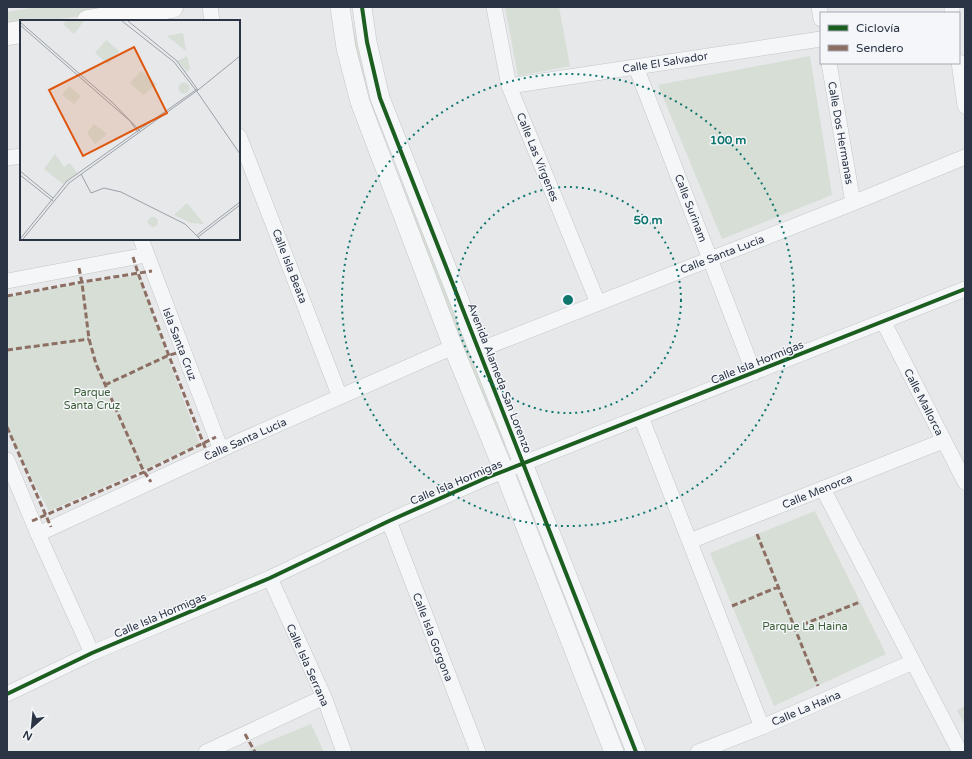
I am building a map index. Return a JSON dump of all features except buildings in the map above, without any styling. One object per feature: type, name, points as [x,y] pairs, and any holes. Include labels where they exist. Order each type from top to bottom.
[{"type":"main road","points":[[94,20],[172,7]]},
{"type":"main road","points":[[7,34],[20,32]]},
{"type":"street","points":[[210,7],[212,20]]},
{"type":"street","points":[[340,7],[346,48],[360,102],[453,347],[504,471],[614,752]]},
{"type":"street","name":"Avenida Alameda San Lorenzo","points":[[362,7],[367,42],[380,98],[636,752]]},
{"type":"street","name":"Calle Las Vírgenes","points":[[494,7],[509,86],[598,303]]},
{"type":"street","name":"Calle El Salvador","points":[[509,86],[820,39]]},
{"type":"street","name":"Calle Dos Hermanas","points":[[829,64],[854,203]]},
{"type":"street","points":[[959,64],[965,106]]},
{"type":"street","name":"Calle Surinam","points":[[636,67],[754,372]]},
{"type":"street","name":"Calle Isla Beata","points":[[240,139],[340,397]]},
{"type":"street","points":[[7,158],[20,156]]},
{"type":"street","name":"Calle Santa Lucía","points":[[479,350],[854,203],[965,157]]},
{"type":"street","name":"Isla Santa Cruz","points":[[140,240],[221,450]]},
{"type":"street","points":[[7,281],[146,255]]},
{"type":"street","name":"Calle Isla Hormigas","points":[[7,694],[92,653],[270,578],[389,521],[486,478],[965,289]]},
{"type":"street","name":"Calle Mallorca","points":[[883,321],[965,482]]},
{"type":"street","name":"Calle Santa Lucía","points":[[38,534],[221,450],[453,347]]},
{"type":"street","points":[[641,417],[762,727]]},
{"type":"street","name":"Calle Menorca","points":[[690,541],[943,441]]},
{"type":"street","points":[[7,460],[38,534],[92,653]]},
{"type":"street","points":[[823,489],[960,752]]},
{"type":"street","name":"Calle Isla Gorgona","points":[[389,521],[478,752]]},
{"type":"street","name":"Calle Isla Serrana","points":[[270,578],[324,697],[344,752]]},
{"type":"street","name":"Calle La Haina","points":[[698,752],[762,727],[913,662]]},
{"type":"street","points":[[206,752],[324,697]]},
{"type":"green space","points":[[38,7],[134,7],[54,20],[20,20],[20,25],[7,28],[7,12]]},
{"type":"green space","points":[[505,7],[559,7],[570,66],[518,76]]},
{"type":"green space","points":[[351,16],[372,111],[510,444],[499,448],[367,114],[344,17]]},
{"type":"green space","points":[[810,56],[832,195],[722,239],[658,85]]},
{"type":"green space","name":"Parque Santa Cruz","points":[[140,275],[167,356],[200,444],[49,511],[7,429],[7,297],[82,283]]},
{"type":"green space","name":"Parque La Haina","points":[[815,511],[886,654],[774,706],[710,553]]},
{"type":"green space","points":[[965,706],[965,726],[957,710]]},
{"type":"green space","points":[[311,724],[324,752],[245,752],[253,748]]},
{"type":"marked path","points":[[133,257],[169,356],[208,455]]},
{"type":"marked path","points":[[79,268],[89,339],[96,364],[143,470],[151,482]]},
{"type":"marked path","points":[[7,296],[152,271]]},
{"type":"marked path","points":[[7,350],[89,339]]},
{"type":"marked path","points":[[105,385],[167,356],[183,351]]},
{"type":"marked path","points":[[7,427],[51,527]]},
{"type":"marked path","points":[[32,521],[144,472],[216,437]]},
{"type":"marked path","points":[[757,534],[818,686]]},
{"type":"marked path","points":[[732,606],[778,587]]},
{"type":"marked path","points":[[794,628],[860,602]]},
{"type":"marked path","points":[[245,734],[255,752]]},
{"type":"cycle path","points":[[362,7],[367,42],[380,98],[636,752]]},
{"type":"cycle path","points":[[7,694],[92,653],[270,578],[389,521],[486,478],[965,289]]}]
